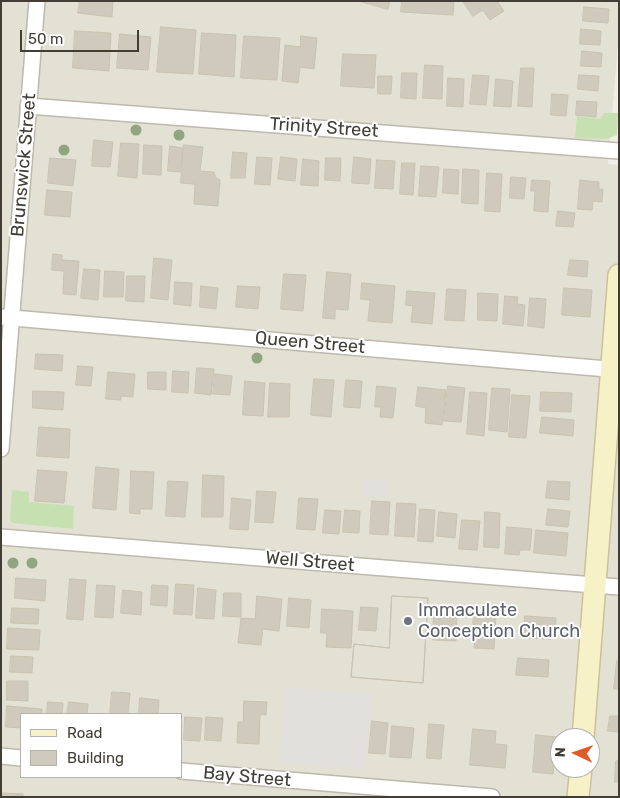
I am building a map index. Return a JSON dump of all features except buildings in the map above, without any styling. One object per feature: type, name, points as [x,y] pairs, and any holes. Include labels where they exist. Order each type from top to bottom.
[{"type":"street","name":"Brunswick Street","points":[[1,449],[6,317],[37,1]]},
{"type":"street","name":"Trinity Street","points":[[28,106],[619,151]]},
{"type":"street","points":[[584,728],[615,369],[619,275]]},
{"type":"street","name":"Queen Street","points":[[6,317],[615,369]]},
{"type":"street","name":"Well Street","points":[[1,536],[619,586]]},
{"type":"street","points":[[1,756],[20,758]]},
{"type":"street","name":"Bay Street","points":[[182,771],[492,797]]},
{"type":"street","points":[[578,797],[580,778]]},
{"type":"shaded area","points":[[1,1],[619,1],[619,31],[608,164],[619,165],[619,797],[1,797]]},
{"type":"shaded area","points":[[363,479],[388,481],[386,496],[362,495]]},
{"type":"shaded area","points":[[286,687],[372,694],[364,769],[280,762]]},
{"type":"green space","points":[[604,113],[618,113],[617,135],[606,139],[575,138],[577,116],[600,119]]},
{"type":"green space","points":[[12,490],[29,492],[29,502],[74,506],[73,529],[13,523],[10,520]]},
{"type":"place","name":"Immaculate Conception Church","points":[[408,621]]}]
